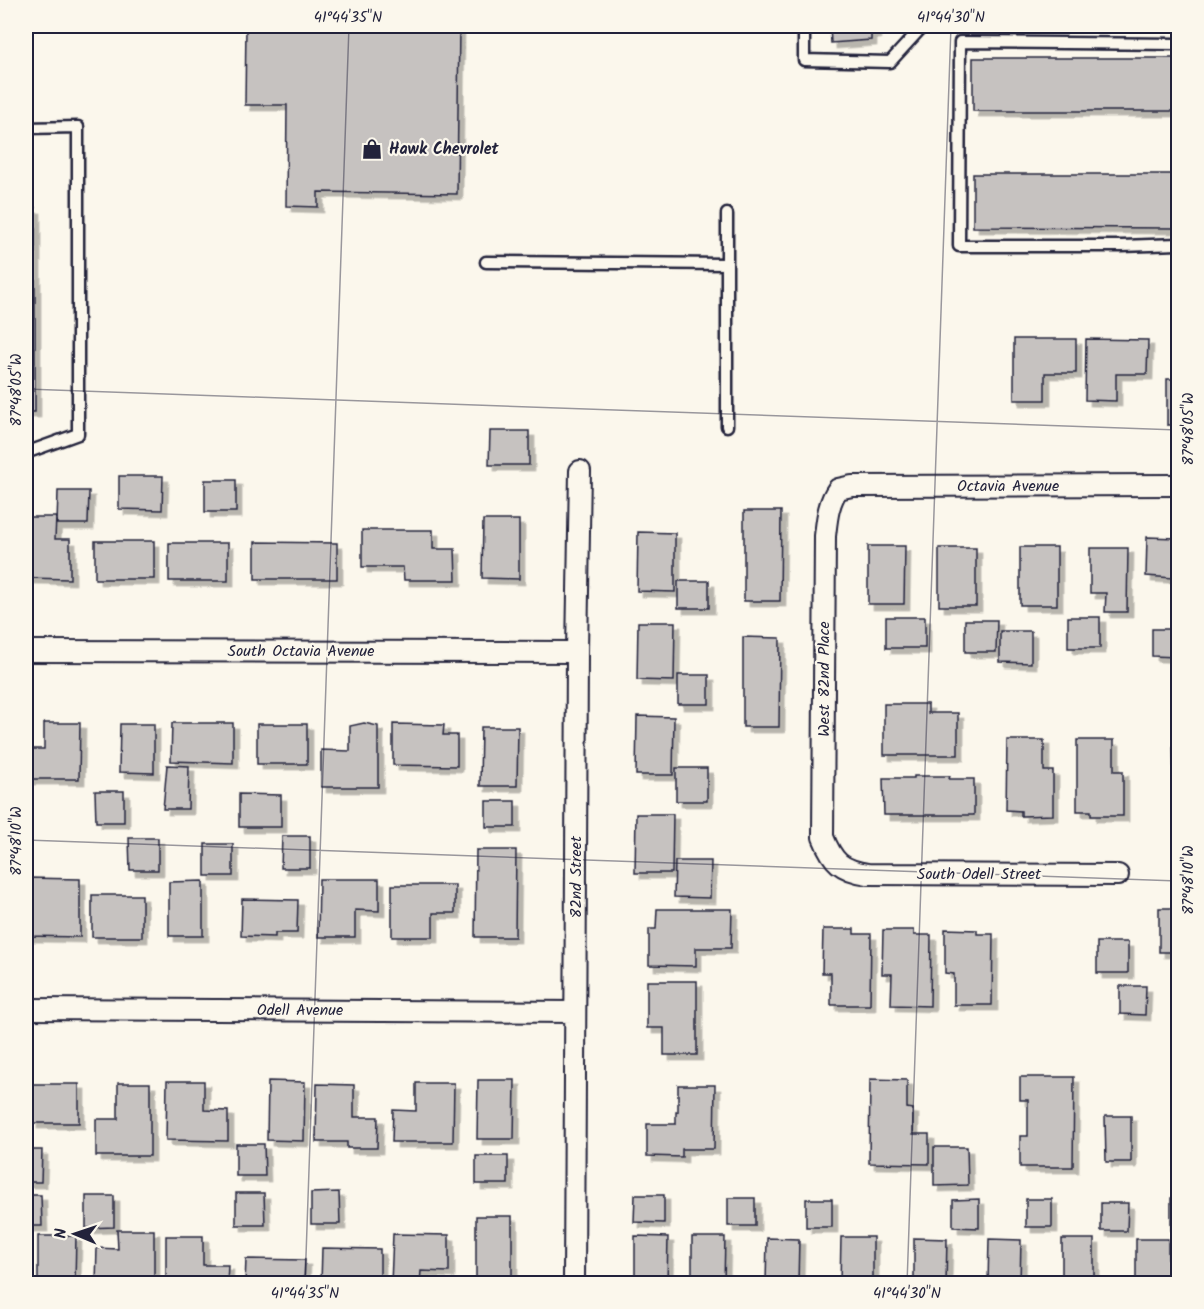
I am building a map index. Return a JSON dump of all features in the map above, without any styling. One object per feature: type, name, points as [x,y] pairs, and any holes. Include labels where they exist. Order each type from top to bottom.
[{"type":"street","name":"82nd Street","points":[[574,1284],[580,471]]},
{"type":"street","name":"Octavia Avenue","points":[[838,489],[852,486],[1179,485]]},
{"type":"street","name":"West 82nd Place","points":[[838,489],[828,511],[825,536],[823,827],[831,856],[842,866]]},
{"type":"street","name":"South Octavia Avenue","points":[[26,651],[577,652]]},
{"type":"street","name":"South Odell Street","points":[[842,866],[854,872],[868,874],[1118,875]]},
{"type":"street","name":"Odell Avenue","points":[[26,1009],[575,1012]]},
{"type":"lane","points":[[804,26],[804,60],[890,62],[923,26]]},
{"type":"lane","points":[[1179,44],[960,42],[959,246],[1179,244]]},
{"type":"lane","points":[[26,128],[78,127],[78,434],[26,451]]},
{"type":"lane","points":[[727,214],[727,426]]},
{"type":"lane","points":[[486,262],[727,264]]},
{"type":"building","name":"Hawk Chevrolet","points":[[246,26],[459,26],[457,194],[318,192],[318,207],[286,206],[287,105],[245,105]]},
{"type":"building","points":[[830,26],[874,26],[875,33],[871,33],[871,40],[831,43]]},
{"type":"building","points":[[973,58],[1178,58],[1178,111],[973,111]]},
{"type":"building","points":[[973,174],[1178,174],[1178,228],[973,227]]},
{"type":"building","points":[[26,208],[35,208],[35,412],[26,412]]},
{"type":"building","points":[[1014,339],[1076,339],[1076,373],[1045,373],[1045,400],[1014,400]]},
{"type":"building","points":[[1086,339],[1148,340],[1147,374],[1116,374],[1116,401],[1085,400]]},
{"type":"building","points":[[1167,379],[1178,379],[1178,425],[1167,425]]},
{"type":"building","points":[[490,431],[529,431],[529,465],[489,465]]},
{"type":"building","points":[[119,476],[163,476],[162,510],[119,509]]},
{"type":"building","points":[[205,480],[236,480],[236,512],[205,512]]},
{"type":"building","points":[[58,491],[89,491],[88,524],[57,524]]},
{"type":"building","points":[[744,511],[781,511],[780,601],[744,601]]},
{"type":"building","points":[[26,517],[56,517],[55,539],[70,539],[70,579],[26,578]]},
{"type":"building","points":[[483,520],[519,520],[519,579],[482,578]]},
{"type":"building","points":[[362,530],[433,530],[433,549],[455,549],[456,580],[404,580],[403,567],[362,567]]},
{"type":"building","points":[[638,532],[675,533],[675,592],[637,591]]},
{"type":"building","points":[[1147,537],[1176,538],[1173,578],[1146,576]]},
{"type":"building","points":[[95,541],[154,541],[154,579],[95,579]]},
{"type":"building","points":[[255,542],[337,543],[337,579],[255,579]]},
{"type":"building","points":[[169,543],[228,543],[228,581],[169,581]]},
{"type":"building","points":[[868,546],[905,546],[904,604],[868,604]]},
{"type":"building","points":[[1020,547],[1057,547],[1057,605],[1020,605]]},
{"type":"building","points":[[939,548],[976,548],[976,606],[939,606]]},
{"type":"building","points":[[1090,548],[1128,548],[1127,612],[1105,612],[1106,593],[1090,593]]},
{"type":"building","points":[[678,581],[709,581],[709,608],[678,608]]},
{"type":"building","points":[[886,617],[925,617],[925,648],[886,648]]},
{"type":"building","points":[[1068,617],[1100,617],[1100,648],[1068,648]]},
{"type":"building","points":[[965,620],[997,620],[996,652],[965,652]]},
{"type":"building","points":[[638,622],[675,622],[674,681],[637,680]]},
{"type":"building","points":[[1152,629],[1178,629],[1177,657],[1152,656]]},
{"type":"building","points":[[1000,631],[1031,631],[1031,663],[1000,662]]},
{"type":"building","points":[[743,637],[780,638],[779,727],[743,727]]},
{"type":"building","points":[[678,675],[709,675],[709,704],[678,704]]},
{"type":"building","points":[[1174,681],[1178,681],[1178,719],[1174,719]]},
{"type":"building","points":[[884,704],[928,704],[928,713],[958,713],[958,755],[884,755]]},
{"type":"building","points":[[637,716],[674,717],[673,775],[636,775]]},
{"type":"building","points":[[44,723],[80,723],[79,779],[26,779],[26,749],[44,749]]},
{"type":"building","points":[[172,723],[233,723],[233,763],[171,761]]},
{"type":"building","points":[[364,723],[378,726],[378,787],[321,787],[321,750],[350,751],[350,726]]},
{"type":"building","points":[[120,724],[154,724],[154,773],[119,772]]},
{"type":"building","points":[[257,724],[307,724],[307,764],[257,764]]},
{"type":"building","points":[[393,724],[444,725],[443,735],[457,735],[457,766],[393,765]]},
{"type":"building","points":[[481,727],[518,727],[517,786],[480,786]]},
{"type":"building","points":[[1007,740],[1044,740],[1044,771],[1053,771],[1053,815],[1021,816],[1021,811],[1006,810]]},
{"type":"building","points":[[1077,740],[1114,740],[1114,771],[1123,771],[1123,816],[1091,816],[1091,811],[1077,811]]},
{"type":"building","points":[[1173,742],[1178,742],[1178,780],[1174,780]]},
{"type":"building","points":[[167,765],[189,766],[188,809],[163,809]]},
{"type":"building","points":[[676,768],[707,768],[707,801],[676,801]]},
{"type":"building","points":[[914,776],[974,779],[974,815],[884,815],[883,778],[914,778]]},
{"type":"building","points":[[95,791],[124,791],[124,822],[96,822]]},
{"type":"building","points":[[239,794],[281,795],[281,827],[239,827]]},
{"type":"building","points":[[486,801],[515,801],[515,827],[486,827]]},
{"type":"building","points":[[636,814],[673,814],[672,873],[635,873]]},
{"type":"building","points":[[282,836],[310,836],[310,868],[281,868]]},
{"type":"building","points":[[129,838],[158,838],[158,870],[130,870]]},
{"type":"building","points":[[205,844],[233,844],[233,876],[205,876]]},
{"type":"building","points":[[476,850],[516,850],[515,937],[475,937]]},
{"type":"building","points":[[675,861],[711,861],[710,898],[674,897]]},
{"type":"building","points":[[26,878],[80,879],[80,937],[26,936]]},
{"type":"building","points":[[319,879],[379,879],[379,911],[355,910],[355,937],[318,937]]},
{"type":"building","points":[[203,881],[203,936],[169,936],[169,882]]},
{"type":"building","points":[[392,885],[455,885],[455,913],[433,913],[433,937],[392,937]]},
{"type":"building","points":[[92,895],[142,895],[142,937],[92,937]]},
{"type":"building","points":[[242,899],[298,900],[297,933],[275,933],[275,937],[241,936]]},
{"type":"building","points":[[1159,908],[1178,908],[1178,952],[1159,952]]},
{"type":"building","points":[[657,909],[732,909],[731,948],[696,948],[696,966],[649,965],[649,929],[656,929]]},
{"type":"building","points":[[823,929],[854,929],[854,934],[871,934],[870,1005],[831,1005],[831,973],[822,973]]},
{"type":"building","points":[[945,929],[977,930],[977,934],[993,934],[992,1005],[954,1005],[954,974],[945,973]]},
{"type":"building","points":[[883,930],[914,930],[914,935],[931,935],[930,1006],[891,1005],[892,974],[882,974]]},
{"type":"building","points":[[1097,942],[1128,942],[1128,973],[1097,973]]},
{"type":"building","points":[[647,981],[697,981],[697,1055],[664,1055],[664,1028],[647,1028]]},
{"type":"building","points":[[1120,986],[1146,986],[1145,1015],[1120,1014]]},
{"type":"building","points":[[1176,996],[1178,996],[1178,1030],[1175,1030]]},
{"type":"building","points":[[1020,1077],[1074,1077],[1073,1167],[1020,1167],[1020,1136],[1028,1136],[1028,1100],[1020,1100]]},
{"type":"building","points":[[870,1079],[907,1080],[907,1108],[913,1109],[913,1134],[929,1134],[929,1164],[869,1163]]},
{"type":"building","points":[[478,1080],[515,1080],[514,1139],[477,1139]]},
{"type":"building","points":[[167,1081],[204,1081],[204,1110],[228,1111],[228,1141],[166,1140]]},
{"type":"building","points":[[268,1081],[305,1082],[304,1141],[267,1140]]},
{"type":"building","points":[[118,1083],[150,1083],[150,1156],[96,1156],[96,1119],[118,1119]]},
{"type":"building","points":[[416,1083],[454,1083],[453,1142],[392,1142],[393,1110],[416,1111]]},
{"type":"building","points":[[32,1084],[79,1084],[79,1123],[32,1123]]},
{"type":"building","points":[[317,1084],[354,1085],[354,1117],[378,1117],[377,1148],[347,1148],[347,1142],[316,1142]]},
{"type":"building","points":[[678,1085],[715,1085],[714,1149],[682,1149],[682,1157],[647,1156],[647,1124],[676,1124]]},
{"type":"building","points":[[1105,1116],[1131,1116],[1131,1162],[1106,1162]]},
{"type":"building","points":[[236,1144],[264,1144],[265,1176],[236,1176]]},
{"type":"building","points":[[934,1147],[967,1147],[968,1185],[934,1186]]},
{"type":"building","points":[[26,1150],[42,1150],[41,1182],[26,1182]]},
{"type":"building","points":[[476,1156],[508,1156],[508,1184],[476,1184]]},
{"type":"building","points":[[339,1192],[340,1224],[311,1224],[311,1193]]},
{"type":"building","points":[[236,1193],[264,1193],[265,1225],[236,1225]]},
{"type":"building","points":[[26,1195],[41,1195],[42,1226],[26,1226]]},
{"type":"building","points":[[635,1195],[664,1195],[664,1223],[634,1222]]},
{"type":"building","points":[[86,1196],[114,1196],[114,1227],[86,1228]]},
{"type":"building","points":[[728,1198],[755,1198],[755,1226],[728,1226]]},
{"type":"building","points":[[1171,1198],[1178,1198],[1178,1232],[1171,1231]]},
{"type":"building","points":[[806,1199],[832,1199],[832,1227],[806,1227]]},
{"type":"building","points":[[979,1199],[979,1228],[953,1227],[953,1200]]},
{"type":"building","points":[[1026,1199],[1052,1199],[1052,1227],[1026,1227]]},
{"type":"building","points":[[1101,1203],[1128,1203],[1127,1231],[1101,1231]]},
{"type":"building","points":[[476,1216],[512,1216],[512,1284],[476,1284]]},
{"type":"building","points":[[117,1230],[154,1230],[154,1284],[96,1284],[97,1248],[118,1249]]},
{"type":"building","points":[[393,1234],[449,1235],[449,1272],[421,1271],[420,1284],[391,1284]]},
{"type":"building","points":[[38,1236],[76,1236],[75,1284],[38,1284]]},
{"type":"building","points":[[166,1236],[203,1236],[203,1265],[228,1265],[227,1284],[166,1284]]},
{"type":"building","points":[[635,1236],[668,1237],[667,1284],[635,1284]]},
{"type":"building","points":[[692,1237],[725,1237],[724,1284],[692,1284]]},
{"type":"building","points":[[841,1237],[873,1237],[873,1284],[840,1284]]},
{"type":"building","points":[[767,1238],[799,1239],[798,1284],[766,1284]]},
{"type":"building","points":[[914,1238],[947,1239],[946,1284],[914,1284]]},
{"type":"building","points":[[989,1239],[1021,1240],[1020,1284],[988,1284]]},
{"type":"building","points":[[1062,1239],[1094,1239],[1094,1284],[1062,1284]]},
{"type":"building","points":[[1136,1239],[1168,1239],[1168,1284],[1136,1284]]},
{"type":"building","points":[[322,1248],[380,1249],[380,1284],[321,1284]]},
{"type":"building","points":[[246,1259],[305,1260],[304,1284],[245,1284]]},
{"type":"place","name":"Hawk Chevrolet","points":[[372,149]]}]
